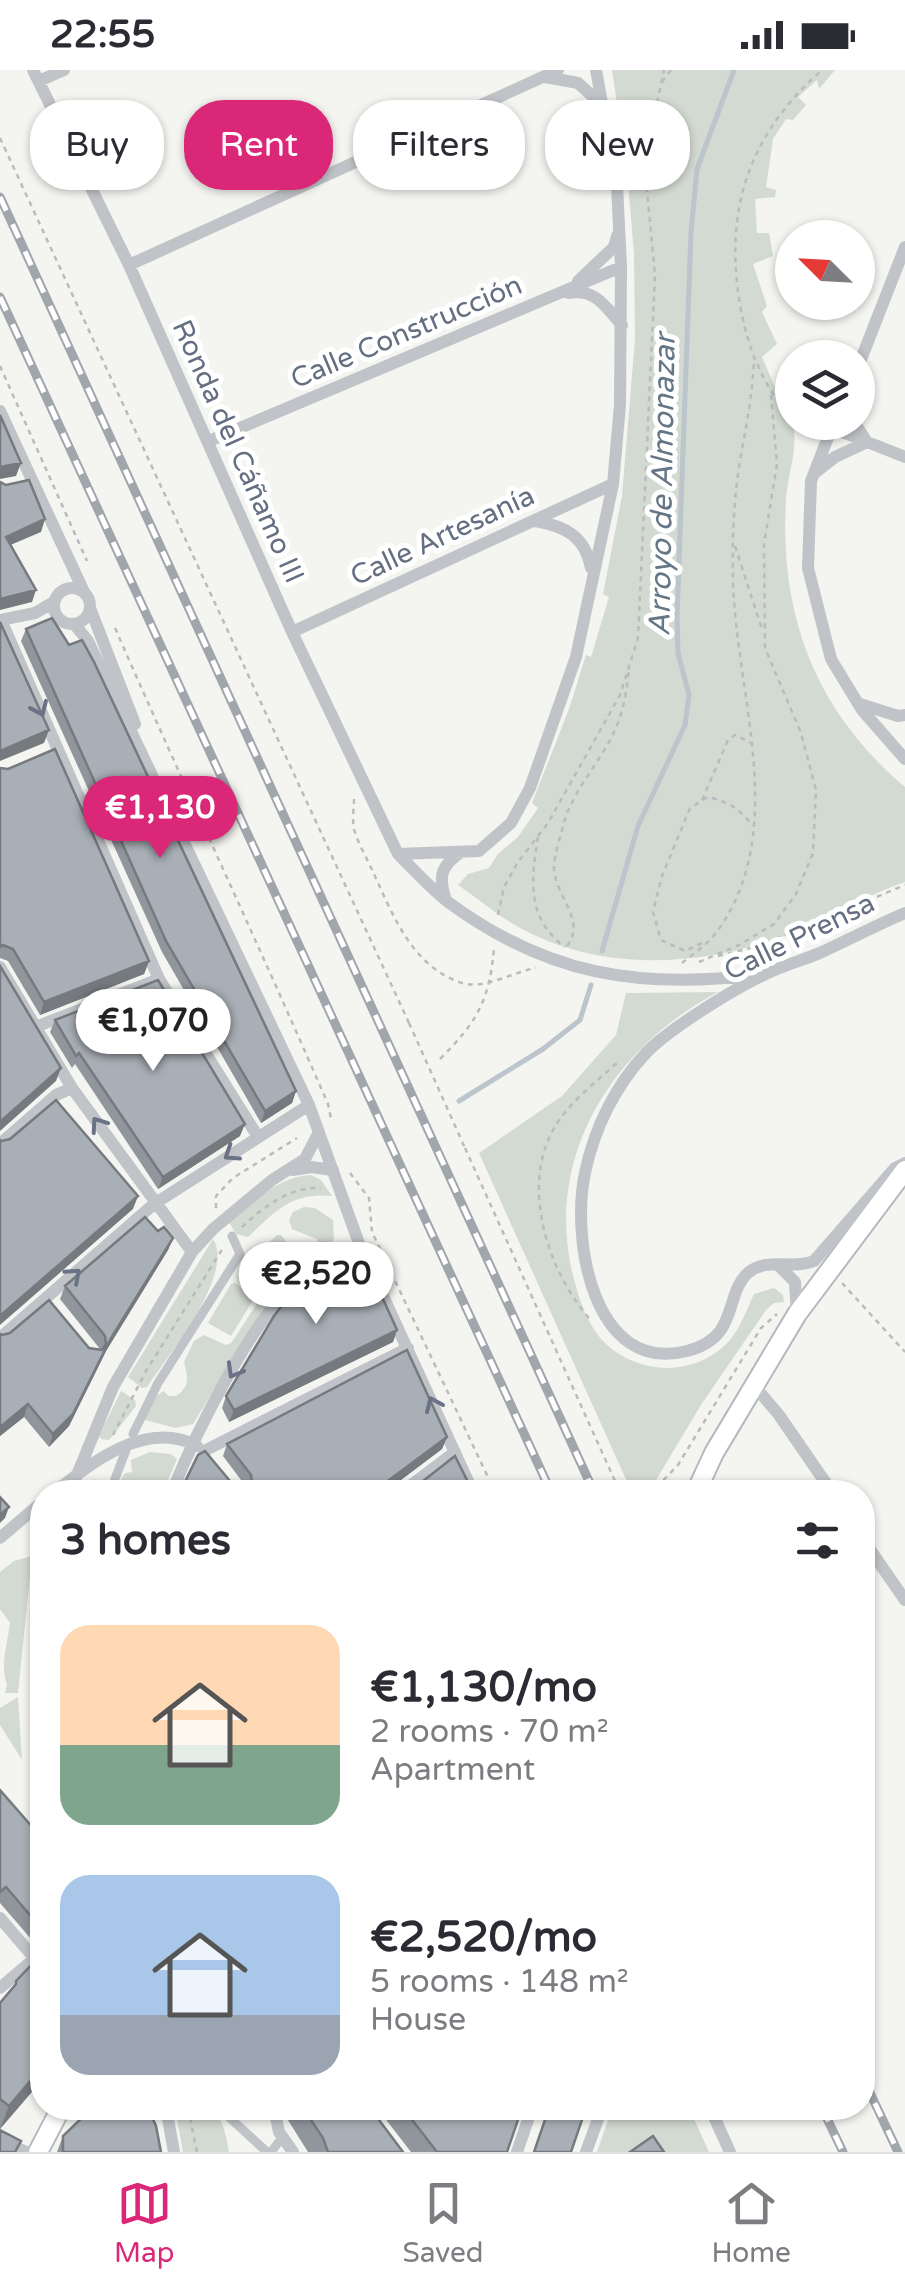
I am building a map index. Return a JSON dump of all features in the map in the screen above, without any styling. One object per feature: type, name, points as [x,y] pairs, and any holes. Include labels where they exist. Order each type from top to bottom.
[{"type":"main road","points":[[702,1480],[797,1314],[905,1166]]},
{"type":"main road","points":[[38,2152],[55,2120]]},
{"type":"street","points":[[36,76],[64,70]]},
{"type":"street","points":[[129,264],[558,70]]},
{"type":"street","points":[[596,70],[601,100]]},
{"type":"street","name":"Ronda del Cáñamo III","points":[[36,76],[129,264],[292,632],[398,854],[445,900],[496,933],[558,964],[645,981],[699,982],[764,974]]},
{"type":"street","points":[[543,77],[578,82],[596,100]]},
{"type":"street","points":[[398,854],[479,851],[511,823],[530,788],[576,657],[613,484],[620,405],[622,267],[617,190]]},
{"type":"street","points":[[552,296],[580,280],[614,247],[619,229]]},
{"type":"street","points":[[869,340],[905,248]]},
{"type":"street","name":"Calle Construcción","points":[[210,441],[622,267]]},
{"type":"street","points":[[552,296],[590,293],[622,325]]},
{"type":"street","points":[[0,412],[86,594],[164,806]]},
{"type":"street","points":[[827,440],[814,473],[808,568],[831,659],[856,701],[905,759]]},
{"type":"street","points":[[863,440],[905,458]]},
{"type":"street","points":[[814,473],[834,456],[867,442]]},
{"type":"street","name":"Calle Artesanía","points":[[292,632],[613,484]]},
{"type":"street","points":[[533,521],[566,529],[576,537],[589,556],[592,582]]},
{"type":"street","points":[[69,564],[64,590],[55,608],[0,620],[159,979],[258,1137]]},
{"type":"street","points":[[64,590],[76,588],[86,594]]},
{"type":"street","points":[[55,608],[64,623],[76,624],[86,619],[90,608]]},
{"type":"street","points":[[76,624],[88,641],[338,1167],[347,1226],[343,1249]]},
{"type":"street","points":[[856,701],[877,711],[905,715]]},
{"type":"street","points":[[43,754],[57,748]]},
{"type":"street","points":[[445,900],[442,870],[462,852]]},
{"type":"street","name":"Calle Prensa","points":[[905,914],[764,974],[668,1034],[647,1052],[602,1120],[584,1178],[582,1251],[590,1281],[611,1326],[629,1342],[670,1353],[702,1345],[727,1321],[738,1286],[747,1274],[763,1264],[800,1267],[814,1261],[894,1168],[905,1166]]},
{"type":"street","points":[[0,967],[72,1088],[192,1252]]},
{"type":"street","points":[[38,1026],[159,979]]},
{"type":"street","points":[[0,1144],[56,1095],[72,1088]]},
{"type":"street","points":[[0,1338],[154,1204],[310,1105]]},
{"type":"street","points":[[73,1480],[113,1387],[192,1252],[213,1229],[272,1180],[305,1159],[319,1132]]},
{"type":"street","points":[[290,1170],[338,1167]]},
{"type":"street","points":[[345,1203],[360,1246],[468,1480]]},
{"type":"street","points":[[115,1480],[158,1383],[240,1254],[232,1236]]},
{"type":"street","points":[[179,1480],[271,1308],[300,1274],[343,1249],[360,1246]]},
{"type":"street","points":[[778,1265],[795,1282],[797,1314]]},
{"type":"street","points":[[47,1299],[58,1313]]},
{"type":"street","points":[[198,1447],[408,1348]]},
{"type":"street","points":[[754,1384],[823,1480]]},
{"type":"street","points":[[89,1441],[109,1446],[166,1439],[198,1447],[216,1464]]},
{"type":"street","points":[[69,1480],[129,1442]]},
{"type":"street","points":[[418,1480],[455,1452]]},
{"type":"street","points":[[0,1538],[30,1515]]},
{"type":"street","points":[[875,1557],[905,1600]]},
{"type":"street","points":[[0,1918],[30,1954]]},
{"type":"street","points":[[0,1988],[30,1968]]},
{"type":"street","points":[[168,2120],[174,2152]]},
{"type":"street","points":[[235,2120],[272,2149]]},
{"type":"street","points":[[276,2120],[293,2152]]},
{"type":"street","points":[[517,2152],[528,2120]]},
{"type":"street","points":[[586,2152],[598,2120]]},
{"type":"street","points":[[715,2120],[730,2152]]},
{"type":"street","points":[[0,2138],[26,2152]]},
{"type":"path","points":[[661,83],[671,70]]},
{"type":"path","points":[[775,399],[748,344],[735,278],[734,228],[746,178],[770,127],[822,70]]},
{"type":"path","points":[[0,138],[410,1023],[615,1480]]},
{"type":"path","points":[[681,964],[715,934],[741,886],[754,827],[751,743],[733,581],[733,540],[741,456],[753,393],[754,358]]},
{"type":"path","points":[[0,366],[90,567]]},
{"type":"path","points":[[699,962],[774,924],[796,894],[812,853],[816,790],[800,733],[764,648],[764,544],[777,464],[771,394]]},
{"type":"path","points":[[817,440],[824,446]]},
{"type":"path","points":[[733,540],[764,635]]},
{"type":"path","points":[[110,618],[290,1016],[328,1104],[331,1122]]},
{"type":"path","points":[[566,947],[575,936],[576,923],[561,896],[554,868],[563,824],[580,786],[610,740],[627,694],[630,663]]},
{"type":"path","points":[[701,801],[728,740],[742,736],[751,743]]},
{"type":"path","points":[[354,795],[354,828],[391,912],[412,949],[438,972],[464,984],[484,984],[558,964]]},
{"type":"path","points":[[707,941],[685,951],[677,950],[661,940],[653,912],[662,876],[690,808],[708,797],[736,806],[754,827]]},
{"type":"path","points":[[538,835],[533,870],[537,916],[574,953]]},
{"type":"path","points":[[670,965],[699,962],[759,946],[905,886]]},
{"type":"path","points":[[440,1059],[467,1032],[486,999],[492,979]]},
{"type":"path","points":[[216,1196],[233,1178],[298,1138]]},
{"type":"path","points":[[338,1167],[369,1198],[372,1232],[489,1480]]},
{"type":"path","points":[[829,1268],[905,1352]]},
{"type":"path","points":[[664,1480],[678,1465],[761,1328],[780,1311],[797,1314]]},
{"type":"path","points":[[190,2120],[197,2152]]},
{"type":"shaded area","points":[[612,70],[835,70],[819,89],[817,80],[798,97],[806,105],[793,120],[786,119],[773,139],[766,187],[776,190],[775,197],[755,199],[757,233],[769,233],[773,256],[753,264],[767,306],[762,312],[775,340],[775,346],[762,357],[775,387],[775,440],[794,440],[785,543],[797,622],[826,694],[874,758],[905,787],[905,882],[781,937],[709,956],[672,960],[635,960],[562,946],[519,927],[458,885],[468,874],[489,868],[538,808],[532,803],[586,655],[591,657],[609,597],[603,594],[622,496],[635,339],[629,190],[690,190],[690,100],[616,100]]},
{"type":"shaded area","points":[[718,992],[649,1041],[620,1072],[597,1106],[580,1143],[570,1182],[566,1224],[571,1267],[583,1308],[605,1343],[619,1354],[634,1362],[667,1368],[684,1366],[716,1353],[740,1324],[754,1294],[774,1288],[783,1295],[784,1302],[774,1303],[766,1310],[656,1480],[626,1480],[479,1153],[562,1096],[616,1035],[626,993]]},
{"type":"shaded area","points":[[311,1175],[321,1180],[332,1196],[295,1200],[248,1237],[236,1234],[229,1222],[257,1199],[288,1180]]},
{"type":"shaded area","points":[[315,1208],[333,1220],[334,1239],[330,1246],[292,1273],[269,1299],[193,1424],[176,1428],[145,1420],[148,1407],[157,1396],[164,1391],[168,1396],[176,1396],[184,1389],[184,1362],[194,1341],[204,1335],[226,1345],[231,1343],[279,1275],[303,1254],[318,1247],[317,1239],[292,1229],[289,1220],[293,1212]]},
{"type":"shaded area","points":[[277,1235],[296,1254],[262,1285],[244,1266]]},
{"type":"shaded area","points":[[213,1239],[218,1254],[207,1294],[169,1357],[147,1387],[142,1388],[128,1377]]},
{"type":"shaded area","points":[[235,1283],[255,1297],[231,1336],[208,1323]]},
{"type":"shaded area","points":[[121,1391],[135,1400],[136,1406],[109,1440],[101,1439],[99,1436]]},
{"type":"shaded area","points":[[150,1452],[171,1454],[177,1459],[168,1480],[121,1480],[125,1473],[132,1472],[131,1460]]},
{"type":"shaded area","points":[[30,1557],[30,1576],[18,1693],[5,1693],[4,1662],[10,1623],[0,1609],[0,1572],[14,1561]]},
{"type":"shaded area","points":[[18,1697],[22,1760],[0,1725],[0,1708]]},
{"type":"shaded area","points":[[177,2120],[220,2120],[229,2152],[183,2152]]},
{"type":"shaded area","points":[[608,2120],[694,2120],[709,2152],[597,2152]]},
{"type":"building","points":[[0,415],[21,463],[0,467]]},
{"type":"building","points":[[29,480],[45,519],[6,537],[36,590],[0,599],[0,482],[6,485]]},
{"type":"building","points":[[52,618],[69,645],[82,640],[94,662],[296,1091],[265,1111],[166,941],[26,629]]},
{"type":"building","points":[[0,622],[49,730],[0,751]]},
{"type":"building","points":[[55,749],[149,961],[44,1002],[13,949],[0,947],[0,768],[8,769]]},
{"type":"building","points":[[0,966],[61,1068],[0,1122]]},
{"type":"building","points":[[158,980],[245,1124],[163,1177],[79,1053],[76,1056],[55,1020]]},
{"type":"building","points":[[56,1100],[138,1196],[0,1316],[0,1140],[10,1139]]},
{"type":"building","points":[[145,1217],[158,1231],[164,1227],[173,1238],[111,1338],[73,1414],[53,1434],[28,1404],[0,1427],[0,1334],[10,1333],[49,1300],[89,1348],[102,1350],[105,1336],[65,1286]]},
{"type":"building","points":[[359,1246],[397,1330],[234,1410],[226,1396],[274,1316],[300,1282],[303,1284],[335,1255]]},
{"type":"building","points":[[407,1350],[447,1437],[389,1480],[252,1480],[227,1444]]},
{"type":"building","points":[[205,1451],[229,1480],[186,1480],[198,1455]]},
{"type":"building","points":[[455,1456],[467,1480],[424,1480]]},
{"type":"building","points":[[0,1497],[9,1507],[0,1515]]},
{"type":"building","points":[[0,1790],[30,1824],[30,1915],[6,1887],[0,1892]]},
{"type":"building","points":[[30,1966],[30,2081],[9,2106],[0,2099],[0,2003]]},
{"type":"building","points":[[80,2120],[153,2120],[161,2152],[63,2152],[63,2136]]},
{"type":"building","points":[[311,2120],[379,2120],[403,2152],[328,2152]]},
{"type":"building","points":[[412,2120],[518,2120],[507,2152],[437,2152]]},
{"type":"building","points":[[545,2120],[582,2120],[571,2152],[534,2152]]},
{"type":"building","points":[[0,2130],[21,2141],[15,2152],[0,2152]]},
{"type":"building","points":[[653,2136],[664,2152],[630,2152]]},
{"type":"waterway","name":"Arroyo de Almonazar","points":[[602,951],[638,826],[685,725],[689,695],[678,653],[677,616],[691,232],[697,169],[734,70]]},
{"type":"waterway","name":"Arroyo de Almonazar","points":[[459,1101],[543,1049],[580,1020],[591,985]]},
{"type":"railway","points":[[0,197],[588,1480]]},
{"type":"railway","points":[[0,297],[545,1480]]},
{"type":"railway","points":[[875,2103],[898,2152]]},
{"type":"railway","points":[[828,2120],[843,2152]]}]
